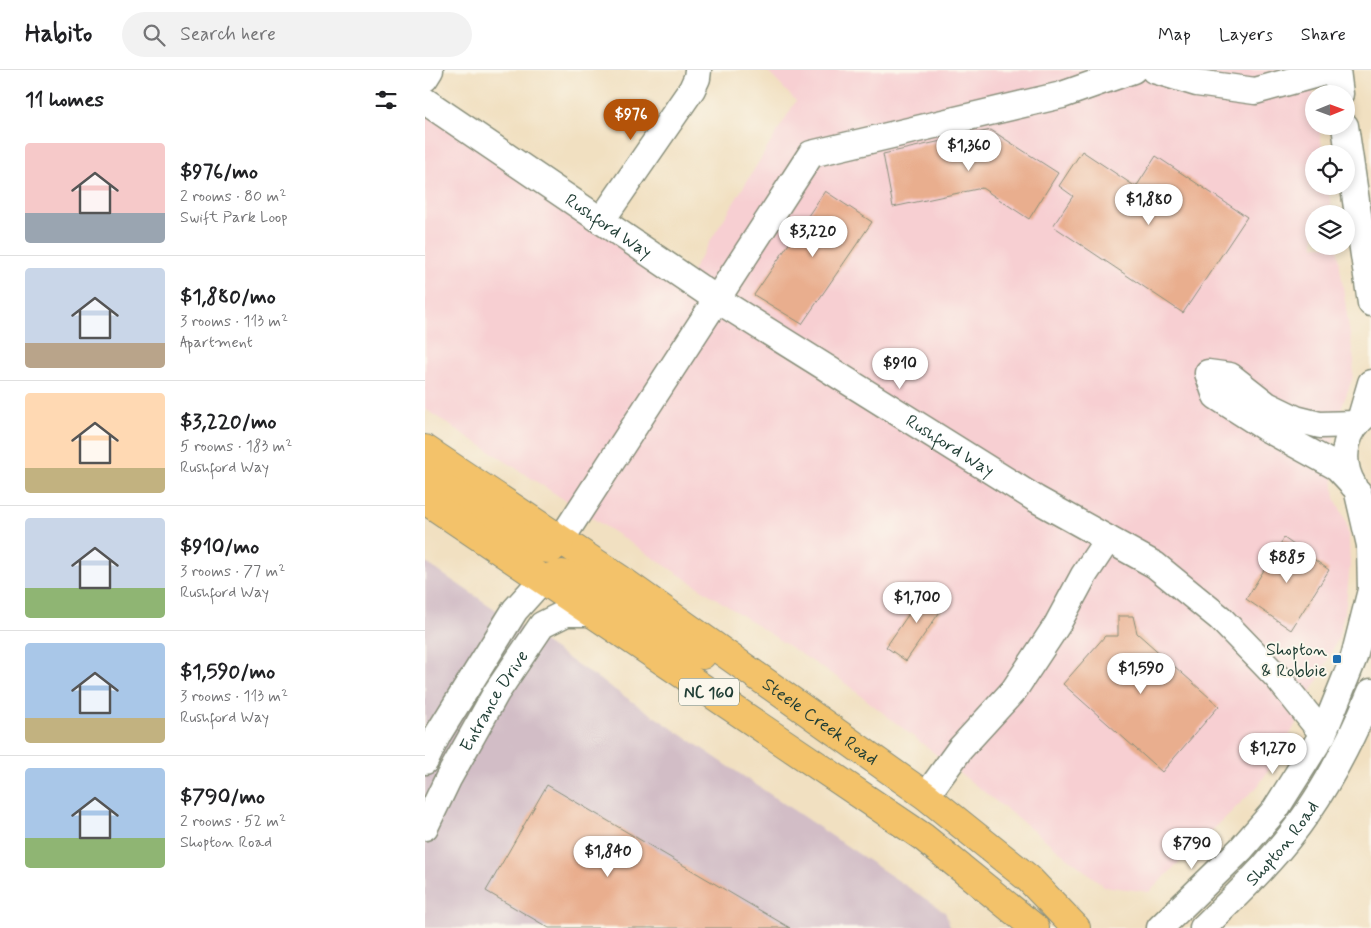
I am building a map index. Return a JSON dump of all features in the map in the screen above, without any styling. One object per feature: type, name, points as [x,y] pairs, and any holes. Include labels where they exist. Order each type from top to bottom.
[{"type":"main road","name":"Steele Creek Road","points":[[425,448],[560,541],[620,579],[926,796],[1028,878],[1076,928]]},
{"type":"main road","points":[[425,479],[456,495],[536,548],[551,549],[560,541]]},
{"type":"main road","name":"Steele Creek Road","points":[[425,500],[923,837],[1035,928]]},
{"type":"main road","points":[[543,579],[562,574],[579,579],[650,627],[802,709]]},
{"type":"street","points":[[425,78],[430,70]]},
{"type":"street","points":[[601,221],[692,88],[698,70]]},
{"type":"street","points":[[560,541],[811,154],[1062,95],[1133,70]]},
{"type":"street","points":[[1154,70],[1197,83],[1255,91],[1332,70]]},
{"type":"street","points":[[1337,70],[1339,85]]},
{"type":"street","name":"Rushford Way","points":[[425,101],[717,300],[1036,499],[1155,565],[1220,618],[1278,678],[1323,734]]},
{"type":"street","points":[[1346,135],[1371,303]]},
{"type":"street","points":[[1360,493],[1337,467],[1266,428],[1216,396],[1208,373],[1230,376],[1267,405],[1296,419],[1321,425],[1362,418],[1371,382]]},
{"type":"street","name":"Shopton Road","points":[[1160,928],[1241,849],[1275,810],[1323,734],[1354,657],[1371,590],[1370,545],[1360,493],[1345,456],[1347,439],[1362,418]]},
{"type":"street","points":[[926,796],[959,749],[1014,690],[1057,625],[1084,575],[1108,539]]},
{"type":"street","name":"Entrance Drive","points":[[425,761],[438,734],[515,610],[543,579]]},
{"type":"street","name":"Entrance Drive","points":[[425,827],[448,779],[496,693],[542,625],[566,613],[593,613]]},
{"type":"street","name":"Shopton Road","points":[[1203,928],[1269,862],[1295,830],[1344,752],[1371,692]]},
{"type":"shaded area","points":[[766,70],[1309,70],[1312,85],[1305,85],[1305,135],[1320,135],[1322,145],[1305,145],[1305,195],[1329,195],[1331,205],[1305,205],[1305,255],[1338,255],[1354,362],[1352,380],[1340,411],[1331,450],[1335,498],[1346,521],[1349,540],[1350,566],[1346,605],[1338,639],[1283,749],[1258,786],[1149,892],[1104,886],[841,680],[425,409],[425,113],[684,284],[796,101]]},
{"type":"shaded area","points":[[425,562],[945,912],[951,928],[425,928]]},
{"type":"building","points":[[991,130],[1058,173],[1029,219],[982,188],[893,207],[883,154]]},
{"type":"building","points":[[1082,151],[1136,187],[1156,156],[1247,217],[1183,313],[1053,226],[1073,196],[1059,186]]},
{"type":"building","points":[[825,191],[872,222],[802,324],[754,295]]},
{"type":"building","points":[[1284,538],[1329,570],[1291,630],[1246,599]]},
{"type":"building","points":[[928,586],[948,600],[906,661],[886,647]]},
{"type":"building","points":[[1118,616],[1133,616],[1137,633],[1219,706],[1162,772],[1063,684],[1105,636],[1118,636]]},
{"type":"building","points":[[547,785],[790,928],[549,928],[486,891]]},
{"type":"place","name":"Shopton & Robbie","points":[[1337,659]]}]
